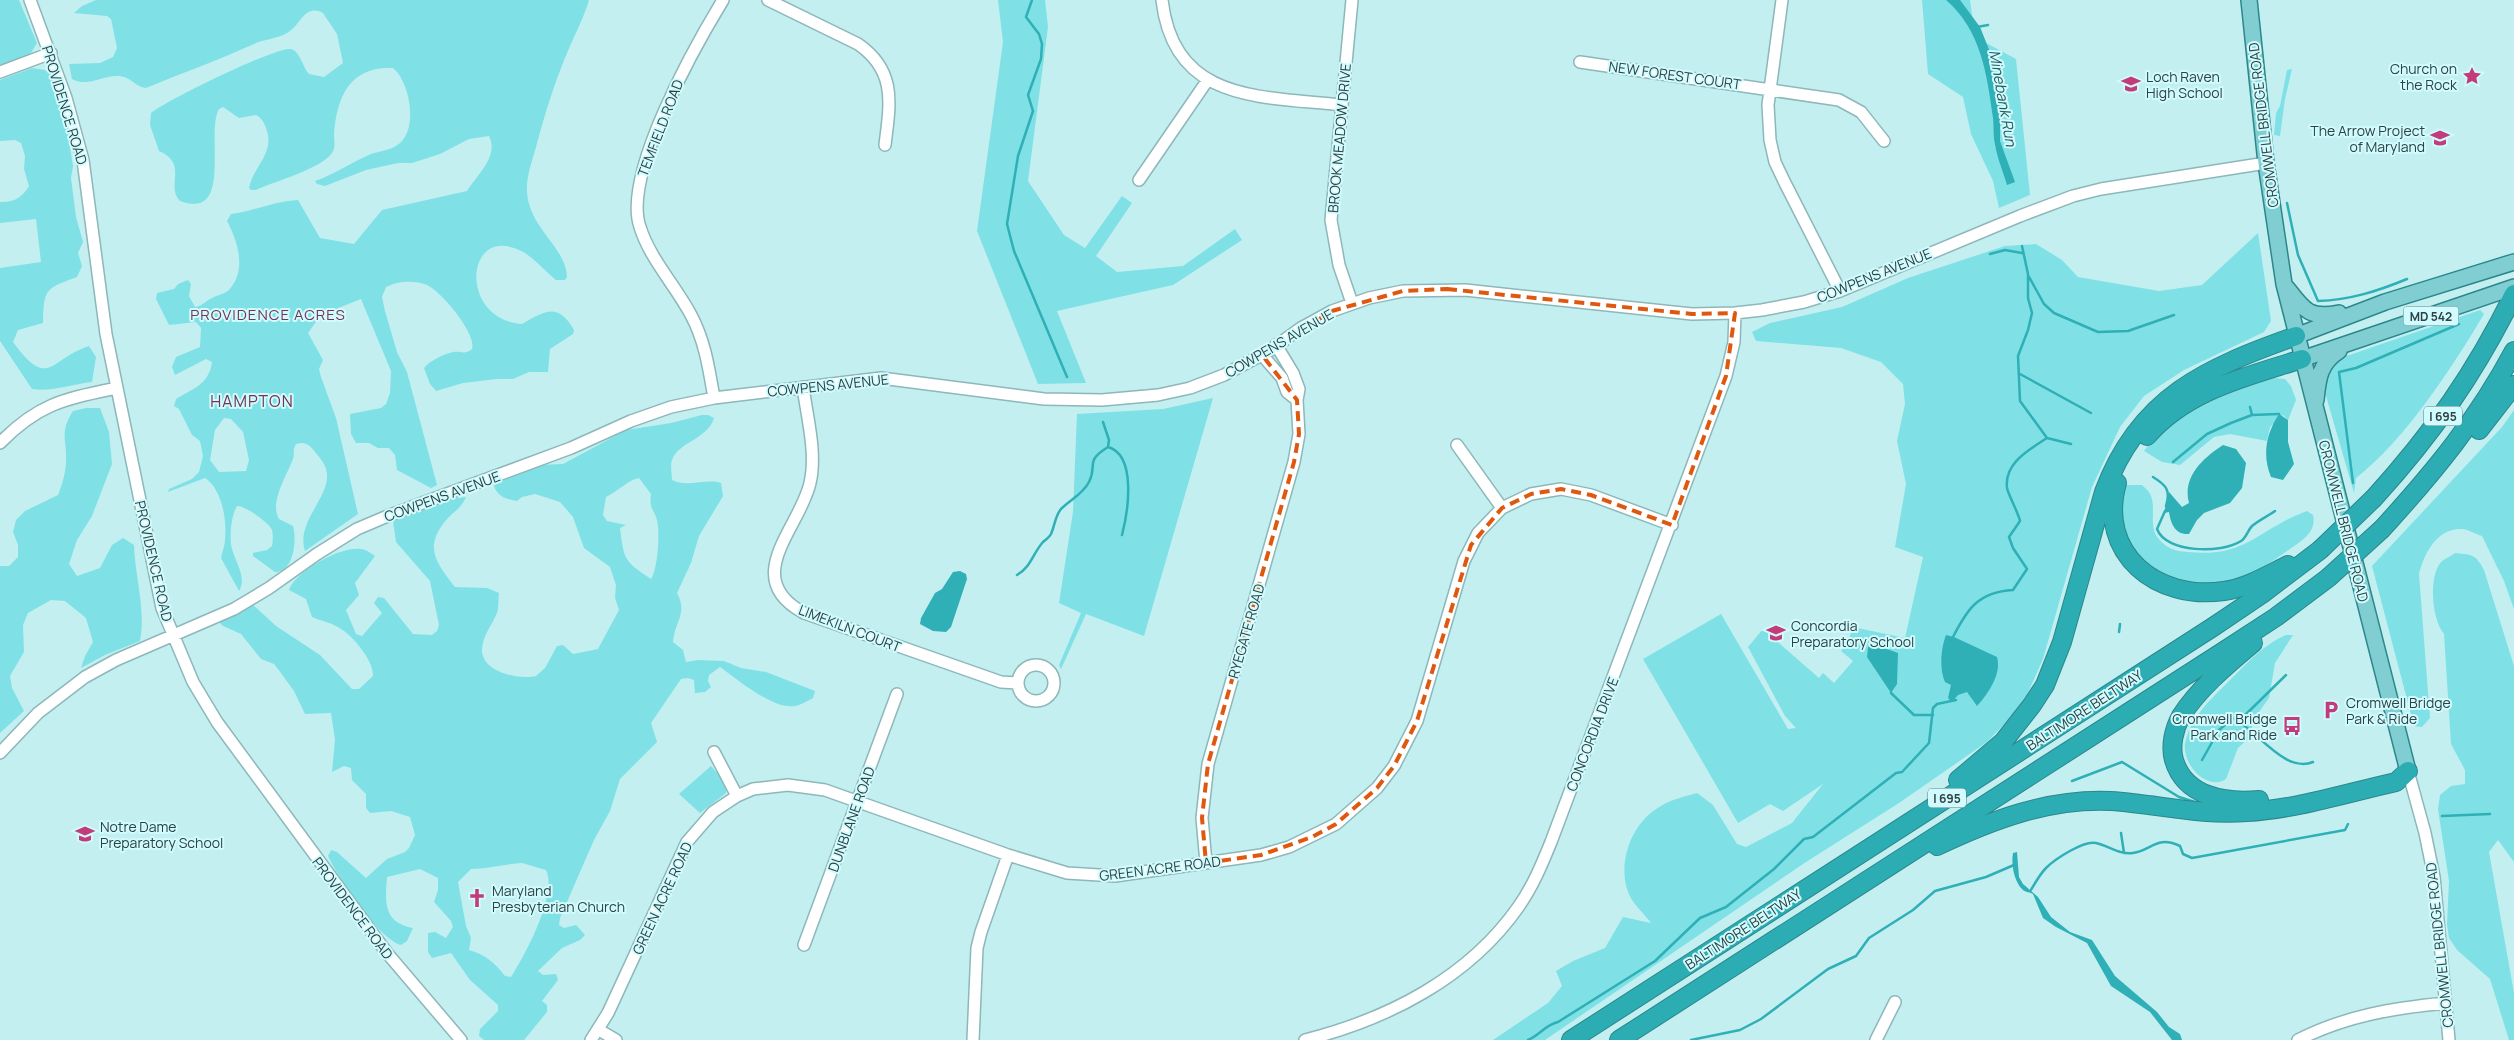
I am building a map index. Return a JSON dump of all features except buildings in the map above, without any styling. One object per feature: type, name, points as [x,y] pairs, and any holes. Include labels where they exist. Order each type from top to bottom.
[{"type":"highway","name":"BALTIMORE BELTWAY","points":[[1571,1040],[2213,627],[2262,594],[2320,550],[2374,498],[2419,448],[2456,397],[2499,325],[2514,294]]},
{"type":"highway","points":[[1908,824],[2003,742],[2032,705],[2044,685],[2062,642],[2095,522],[2112,472],[2125,446],[2141,424],[2178,392],[2204,374],[2248,353],[2296,336]]},
{"type":"highway","name":"BALTIMORE BELTWAY","points":[[1619,1040],[2224,651],[2324,581],[2382,529],[2454,447],[2480,410],[2514,351]]},
{"type":"highway","points":[[2302,359],[2216,386],[2194,397],[2167,416],[2142,441],[2124,468],[2114,494],[2112,509],[2117,536],[2132,562],[2153,580],[2180,589],[2211,592],[2241,587],[2320,550]]},
{"type":"highway","points":[[2401,508],[2460,452],[2514,385]]},
{"type":"highway","points":[[2324,581],[2218,673],[2190,704],[2181,717],[2174,736],[2172,755],[2176,766],[2186,783],[2195,789],[2217,798],[2234,800],[2275,799],[2392,770],[2408,771]]},
{"type":"highway","points":[[1872,877],[1995,820],[2045,806],[2104,801],[2184,811],[2248,812],[2276,809],[2396,782],[2408,771]]},
{"type":"main road","name":"CROMWELL BRIDGE ROAD","points":[[2249,0],[2266,163],[2284,284],[2315,412],[2408,771]]},
{"type":"main road","name":"MD 542","points":[[2296,336],[2385,302],[2514,262]]},
{"type":"main road","points":[[2284,284],[2302,307],[2310,313],[2318,315],[2326,316],[2385,302]]},
{"type":"main road","name":"MD 542","points":[[2302,359],[2514,288]]},
{"type":"main road","points":[[2315,412],[2320,371],[2329,357],[2348,344]]},
{"type":"street","name":"PROVIDENCE ROAD","points":[[30,0],[51,53],[83,160],[104,316],[117,388],[162,608],[172,636],[193,682],[217,722],[387,953],[461,1040]]},
{"type":"street","name":"TEMFIELD ROAD","points":[[714,398],[707,356],[700,333],[647,243],[636,212],[637,192],[642,172],[676,85],[692,50],[723,0]]},
{"type":"street","points":[[768,0],[858,44],[871,53],[882,68],[887,82],[889,111],[884,145]]},
{"type":"street","points":[[1162,0],[1169,31],[1176,47],[1190,65],[1207,81],[1258,96],[1341,105]]},
{"type":"street","name":"BROOK MEADOW DRIVE","points":[[1352,0],[1331,220],[1339,265],[1352,303]]},
{"type":"street","points":[[1782,0],[1769,88],[1768,120],[1775,162],[1840,291]]},
{"type":"street","points":[[0,72],[51,53]]},
{"type":"street","name":"NEW FOREST COURT","points":[[1580,62],[1825,97],[1850,104],[1871,122],[1884,141]]},
{"type":"street","points":[[1139,180],[1207,81]]},
{"type":"street","name":"COWPENS AVENUE","points":[[0,753],[26,724],[74,684],[116,660],[253,598],[341,539],[374,521],[571,448],[646,414],[688,403],[866,378],[892,378],[1036,399],[1081,400],[1142,397],[1175,392],[1205,383],[1262,355],[1317,319],[1352,303],[1403,291],[1447,289],[1692,314],[1735,313],[1804,302],[1840,291],[2073,196],[2101,189],[2266,163]]},
{"type":"street","name":"CONCORDIA DRIVE","points":[[1305,1040],[1336,1032],[1379,1016],[1455,972],[1488,943],[1531,887],[1551,842],[1672,525],[1726,376],[1734,342],[1735,313]]},
{"type":"street","name":"RYEGATE ROAD","points":[[1206,863],[1202,818],[1208,764],[1294,462],[1299,434],[1297,400],[1299,389],[1293,373],[1276,345]]},
{"type":"street","points":[[1262,355],[1282,378],[1288,392],[1297,400]]},
{"type":"street","name":"LIMEKILN COURT","points":[[803,387],[812,470],[804,499],[777,553],[775,581],[781,594],[790,605],[804,613],[1001,682],[1017,683]]},
{"type":"street","points":[[0,443],[28,417],[49,405],[74,396],[117,388]]},
{"type":"street","points":[[1457,445],[1502,508]]},
{"type":"street","name":"GREEN ACRE ROAD","points":[[590,1040],[599,1030],[687,842],[713,812],[737,796],[753,789],[788,785],[825,790],[1008,855],[1067,873],[1091,876],[1115,876],[1261,855],[1304,840],[1336,824],[1376,788],[1394,766],[1418,721],[1464,561],[1471,545],[1486,522],[1502,508],[1531,494],[1561,489],[1591,495],[1672,525]]},
{"type":"street","name":"DUNBLANE ROAD","points":[[804,945],[897,694]]},
{"type":"street","points":[[714,752],[737,796]]},
{"type":"street","name":"CROMWELL BRIDGE ROAD","points":[[2408,771],[2427,840],[2434,877],[2449,1040]]},
{"type":"street","points":[[973,1040],[977,948],[1008,855]]},
{"type":"street","points":[[1876,1040],[1895,1002]]},
{"type":"street","points":[[2298,1040],[2329,1025],[2364,1014],[2446,1003]]},
{"type":"street","points":[[599,1030],[616,1040]]},
{"type":"highlighted area","points":[[1447,289],[1692,314],[1735,313],[1726,376],[1672,525],[1591,495],[1561,489],[1531,494],[1502,508],[1471,545],[1417,721],[1394,766],[1377,788],[1336,824],[1312,837],[1261,855],[1206,863],[1202,818],[1208,764],[1294,462],[1299,434],[1297,400],[1262,355],[1332,311],[1403,291]]},
{"type":"shaded area","points":[[0,0],[19,0],[37,43],[31,53],[0,67]]},
{"type":"shaded area","points":[[96,0],[589,0],[551,96],[527,181],[529,205],[540,227],[561,256],[567,277],[565,280],[556,280],[520,250],[498,246],[486,252],[479,263],[476,278],[479,293],[488,308],[502,319],[522,324],[544,313],[557,312],[568,321],[574,330],[573,334],[550,349],[548,372],[529,372],[513,379],[463,383],[436,391],[430,384],[424,368],[433,360],[445,354],[470,351],[472,349],[472,342],[469,334],[449,304],[441,295],[427,285],[417,282],[406,282],[386,287],[382,297],[385,311],[397,352],[407,372],[437,485],[431,488],[397,470],[395,455],[389,448],[378,448],[369,443],[356,443],[351,434],[350,414],[381,408],[386,404],[390,393],[391,371],[361,299],[321,315],[308,333],[323,360],[319,369],[336,418],[358,514],[305,551],[303,540],[305,529],[325,488],[327,479],[324,464],[313,450],[305,443],[296,444],[293,459],[277,497],[276,505],[279,519],[293,526],[295,539],[293,554],[286,567],[281,571],[275,572],[253,556],[253,553],[267,550],[272,546],[272,530],[267,523],[256,515],[245,508],[237,506],[232,521],[231,539],[232,549],[242,581],[239,591],[221,558],[225,542],[225,523],[216,489],[205,478],[168,492],[169,489],[192,479],[199,472],[203,456],[200,441],[192,435],[179,409],[174,406],[176,399],[204,381],[212,362],[206,359],[175,375],[172,367],[176,357],[200,347],[201,328],[196,322],[169,325],[156,299],[157,293],[174,289],[178,284],[188,280],[191,284],[189,296],[195,307],[229,290],[235,282],[239,265],[237,247],[227,221],[231,214],[281,202],[298,200],[320,238],[354,244],[382,210],[467,191],[486,165],[491,151],[491,143],[489,136],[469,139],[440,154],[412,163],[398,163],[366,170],[325,186],[317,184],[315,181],[364,157],[394,147],[406,136],[409,127],[410,105],[404,84],[393,68],[378,69],[366,72],[348,86],[338,107],[334,148],[326,159],[308,169],[256,190],[249,188],[254,173],[268,147],[265,126],[256,115],[239,118],[223,107],[219,109],[216,121],[212,187],[207,198],[197,204],[180,201],[176,195],[173,162],[168,156],[159,151],[150,125],[151,113],[221,75],[282,50],[294,50],[309,74],[324,77],[343,63],[337,34],[323,13],[311,11],[292,30],[283,35],[258,42],[146,88],[120,76],[83,82],[72,79],[69,64],[100,63],[113,57],[117,48],[111,19],[107,16],[74,13],[82,6]],"holes":[[[224,418],[231,419],[243,432],[249,460],[246,471],[219,472],[210,460],[215,430]]]},
{"type":"shaded area","points":[[998,0],[1045,0],[1048,27],[1028,181],[1064,235],[1085,248],[1122,196],[1132,203],[1096,256],[1117,272],[1183,266],[1235,229],[1242,240],[1173,285],[1057,311],[1086,383],[1038,384],[977,231],[1003,42]]},
{"type":"shaded area","points":[[1922,0],[1970,0],[1975,37],[2016,59],[2030,195],[1999,208],[1993,181],[1971,134],[1963,97],[1928,74]]},
{"type":"shaded area","name":"Minebank Run","points":[[1946,0],[1960,0],[1980,27],[1990,52],[2000,107],[2000,141],[2015,182],[2007,185],[1996,149],[1985,69],[1975,39],[1958,12]]},
{"type":"shaded area","points":[[32,68],[45,70],[55,78],[63,103],[73,166],[71,178],[76,217],[83,242],[78,253],[82,266],[77,277],[58,284],[48,291],[44,303],[43,323],[18,330],[13,342],[25,357],[34,365],[42,368],[50,367],[89,346],[96,357],[92,382],[40,390],[32,389],[0,341],[0,268],[41,262],[36,219],[0,223],[0,202],[17,198],[29,186],[24,169],[25,156],[21,143],[15,140],[0,141],[0,80]]},
{"type":"shaded area","points":[[2292,69],[2285,99],[2280,136],[2274,135],[2276,113],[2280,106],[2287,70]]},
{"type":"shaded area","points":[[2258,233],[2271,321],[2264,332],[2184,370],[2144,396],[2120,427],[2092,487],[2043,659],[2027,695],[2013,715],[1987,742],[1899,803],[1806,862],[1545,1040],[1493,1040],[1548,1003],[1562,986],[1556,971],[1573,961],[1605,948],[1623,917],[1651,923],[1629,894],[1625,877],[1625,865],[1630,842],[1643,821],[1651,813],[1678,798],[1697,793],[1713,805],[1737,844],[1746,847],[1792,823],[1823,784],[1783,811],[1770,804],[1738,823],[1643,659],[1721,614],[1788,729],[1796,728],[1785,716],[1748,647],[1763,629],[1819,678],[1823,673],[1834,683],[1853,661],[1841,651],[1847,644],[1853,627],[1905,638],[1923,557],[1895,547],[1906,484],[1897,441],[1905,404],[1903,384],[1881,362],[1841,348],[1756,341],[1752,332],[1770,323],[1842,307],[1908,278],[2005,246],[2036,244],[2062,260],[2078,277],[2159,291],[2202,285]]},
{"type":"shaded area","points":[[2480,310],[2484,314],[2442,380],[2410,424],[2356,478],[2354,493],[2324,389],[2326,370],[2338,359]]},
{"type":"shaded area","points":[[2274,378],[2285,379],[2291,386],[2296,400],[2288,420],[2283,415],[2270,427],[2267,441],[2230,434],[2214,437],[2180,465],[2162,462],[2144,451],[2170,424],[2186,413],[2220,396]]},
{"type":"shaded area","points":[[1213,398],[1144,636],[1086,614],[1061,669],[1059,665],[1081,613],[1059,603],[1073,512],[1077,414],[1163,409]]},
{"type":"shaded area","points":[[86,408],[100,408],[109,432],[112,464],[92,516],[77,540],[69,564],[77,576],[100,568],[112,545],[123,538],[134,545],[142,617],[140,641],[105,655],[81,668],[93,642],[86,618],[65,601],[51,600],[28,613],[23,625],[24,652],[10,676],[12,688],[24,711],[0,733],[0,566],[9,566],[18,557],[18,545],[13,532],[16,520],[25,511],[58,495],[66,465],[66,425],[73,411]]},
{"type":"shaded area","points":[[2514,410],[2514,609],[2504,581],[2482,536],[2463,529],[2454,530],[2446,532],[2433,543],[2424,558],[2419,574],[2430,718],[2422,727],[2414,726],[2372,566],[2502,427]]},
{"type":"shaded area","points":[[2279,414],[2288,420],[2288,442],[2294,464],[2283,480],[2271,477],[2266,453],[2268,437]]},
{"type":"shaded area","points":[[702,415],[714,418],[705,431],[675,454],[671,462],[672,480],[684,483],[721,483],[723,496],[699,536],[691,563],[677,593],[681,612],[673,642],[683,650],[686,662],[698,660],[724,661],[741,668],[766,672],[815,691],[813,698],[795,706],[776,703],[745,686],[720,667],[709,675],[708,681],[711,687],[705,692],[695,693],[694,680],[688,678],[681,679],[651,723],[657,742],[620,779],[610,811],[594,840],[560,918],[559,925],[564,928],[576,925],[585,935],[580,940],[562,948],[538,971],[543,975],[556,974],[558,980],[542,1001],[547,1005],[547,1012],[524,1040],[484,1040],[479,1036],[480,1029],[498,1011],[498,1005],[470,980],[451,953],[432,958],[428,952],[428,933],[435,932],[446,938],[453,927],[451,921],[434,902],[438,890],[438,878],[420,869],[387,877],[386,903],[391,916],[403,925],[413,928],[407,941],[401,945],[382,932],[371,920],[350,892],[328,856],[331,850],[337,852],[366,878],[387,859],[405,852],[409,848],[415,835],[410,817],[391,811],[370,813],[366,808],[366,794],[352,780],[351,768],[344,766],[332,772],[335,740],[331,713],[305,714],[294,691],[274,664],[261,659],[241,634],[223,626],[218,621],[252,604],[276,626],[320,655],[352,689],[359,689],[373,676],[366,656],[346,632],[312,617],[306,599],[289,590],[293,582],[311,567],[334,554],[346,550],[365,550],[375,556],[355,583],[359,595],[346,610],[356,634],[362,636],[382,613],[374,603],[378,597],[384,598],[413,634],[432,635],[437,631],[439,625],[430,581],[396,542],[393,521],[447,499],[466,497],[440,528],[434,545],[435,553],[437,561],[455,587],[487,588],[499,593],[497,613],[486,635],[482,649],[483,657],[488,663],[502,673],[529,677],[536,676],[545,668],[557,646],[563,645],[573,654],[598,649],[619,610],[615,598],[616,585],[610,567],[584,548],[573,517],[560,502],[535,494],[522,497],[517,501],[503,497],[494,486],[497,480],[537,465],[563,464],[626,430],[671,423]],"holes":[[[639,478],[651,494],[651,505],[658,526],[657,559],[651,579],[635,568],[624,553],[620,528],[626,525],[607,521],[603,515],[606,497]],[[522,863],[546,870],[549,881],[548,894],[531,940],[511,977],[505,976],[485,957],[469,950],[471,938],[466,926],[458,882],[471,869]]]},
{"type":"shaded area","points":[[2223,445],[2236,449],[2246,463],[2242,488],[2230,503],[2204,513],[2197,520],[2189,534],[2180,533],[2174,528],[2169,512],[2164,513],[2169,492],[2182,507],[2189,503],[2188,494],[2191,477],[2208,456]]},
{"type":"shaded area","points":[[2124,485],[2142,485],[2148,491],[2153,504],[2155,533],[2165,545],[2179,551],[2208,553],[2224,551],[2251,540],[2290,518],[2307,511],[2313,515],[2313,527],[2298,544],[2246,576],[2213,585],[2180,581],[2150,568],[2130,546],[2124,533],[2121,518]]},
{"type":"shaded area","points":[[2455,553],[2473,556],[2484,570],[2514,666],[2514,862],[2498,840],[2489,852],[2514,993],[2514,1040],[2509,1040],[2490,979],[2457,950],[2449,938],[2447,924],[2449,881],[2438,809],[2440,795],[2451,786],[2465,784],[2465,770],[2451,744],[2444,634],[2434,609],[2433,588],[2434,578],[2441,562]]},
{"type":"shaded area","points":[[960,571],[966,574],[967,579],[951,627],[946,632],[933,631],[920,624],[921,618],[935,593],[942,589],[953,572]]},
{"type":"shaded area","points":[[1946,635],[1997,657],[1998,670],[1996,677],[1977,706],[1967,692],[1958,695],[1952,702],[1948,698],[1951,685],[1945,682],[1941,665]]},
{"type":"shaded area","points":[[2286,635],[2293,635],[2275,663],[2269,698],[2254,719],[2249,738],[2238,748],[2226,779],[2211,782],[2203,779],[2191,767],[2185,751],[2187,735],[2195,719],[2211,699],[2252,658],[2268,645]]},
{"type":"shaded area","points":[[1876,645],[1898,653],[1897,684],[1891,693],[1867,657],[1868,647]]},
{"type":"shaded area","points":[[711,766],[726,783],[726,793],[700,813],[679,794]]},
{"type":"shaded area","points":[[2017,852],[2019,877],[2023,884],[2038,897],[2051,917],[2070,932],[2092,940],[2115,976],[2157,1012],[2169,1027],[2180,1034],[2182,1040],[2172,1040],[2150,1012],[2111,986],[2087,943],[2043,918],[2033,894],[2023,890],[2015,877],[2012,857],[2013,853]]},
{"type":"waterway","points":[[1032,0],[1026,17],[1039,34],[1042,44],[1041,59],[1028,95],[1033,111],[1018,156],[1007,224],[1014,251],[1067,377]]},
{"type":"waterway","points":[[1977,27],[1988,25]]},
{"type":"waterway","points":[[2287,203],[2298,255],[2318,301],[2364,294],[2407,279]]},
{"type":"waterway","name":"Minebank Run","points":[[1952,639],[1963,619],[1975,604],[1991,594],[2013,590],[2027,569],[2013,548],[2009,537],[2020,521],[2007,488],[2007,479],[2009,471],[2019,458],[2047,438],[2020,401],[2018,356],[2032,313],[2028,298],[2028,274],[2022,246]]},
{"type":"waterway","points":[[1990,254],[2005,250],[2022,253]]},
{"type":"waterway","points":[[2028,275],[2044,304],[2054,313],[2098,332],[2128,331],[2174,315]]},
{"type":"waterway","points":[[2353,483],[2339,372],[2356,368],[2459,324]]},
{"type":"waterway","points":[[2020,374],[2091,413]]},
{"type":"waterway","points":[[2250,407],[2252,415]]},
{"type":"waterway","points":[[2173,462],[2207,434],[2231,423],[2252,415],[2279,414]]},
{"type":"waterway","points":[[1017,575],[1026,568],[1040,546],[1050,535],[1061,509],[1080,493],[1089,482],[1096,456],[1108,447],[1109,440],[1103,422]]},
{"type":"waterway","points":[[2047,438],[2071,444]]},
{"type":"waterway","points":[[1108,447],[1117,452],[1127,472],[1128,499],[1122,535]]},
{"type":"waterway","points":[[2153,477],[2164,485],[2168,492],[2166,506]]},
{"type":"waterway","points":[[2165,511],[2157,529],[2162,537],[2171,543],[2195,549],[2221,548],[2241,541],[2252,526],[2275,511]]},
{"type":"waterway","points":[[2119,632],[2120,624]]},
{"type":"waterway","points":[[2239,721],[2286,675]]},
{"type":"waterway","points":[[1891,693],[1914,715],[1933,715]]},
{"type":"waterway","points":[[1528,1040],[1655,961],[1700,918],[1726,907],[1774,869],[1804,839],[1813,837],[1896,773],[1902,772],[1929,743],[1933,708],[1937,704],[1956,700]]},
{"type":"waterway","points":[[2202,760],[2219,730],[2233,718],[2282,757],[2292,762],[2303,764],[2313,762]]},
{"type":"waterway","points":[[2072,781],[2122,762],[2179,797],[2198,803]]},
{"type":"waterway","points":[[2442,816],[2490,814]]},
{"type":"waterway","points":[[2031,890],[2050,864],[2084,844],[2096,843],[2119,852],[2133,853],[2155,844],[2166,842],[2180,846],[2183,854],[2192,858],[2345,830],[2348,824]]},
{"type":"waterway","points":[[2121,833],[2124,853]]},
{"type":"waterway","points":[[1691,1040],[1740,1030],[1761,1019],[1828,969],[1856,956],[1869,938],[1913,910],[1935,891],[1986,877],[2014,865]]},
{"type":"place","name":"Church on the Rock","points":[[2472,76]]},
{"type":"place","name":"Loch Raven High School","points":[[2131,84]]},
{"type":"place","name":"The Arrow Project of Maryland","points":[[2440,138]]},
{"type":"place","name":"Concordia Preparatory School","points":[[1776,633]]},
{"type":"place","name":"Cromwell Bridge Park & Ride","points":[[2331,710]]},
{"type":"place","name":"Cromwell Bridge Park and Ride","points":[[2292,726]]},
{"type":"place","name":"Notre Dame Preparatory School","points":[[85,834]]},
{"type":"place","name":"Maryland Presbyterian Church","points":[[477,898]]},
{"type":"district","name":"PROVIDENCE ACRES","points":[[268,314]]},
{"type":"district","name":"HAMPTON","points":[[252,401]]}]
